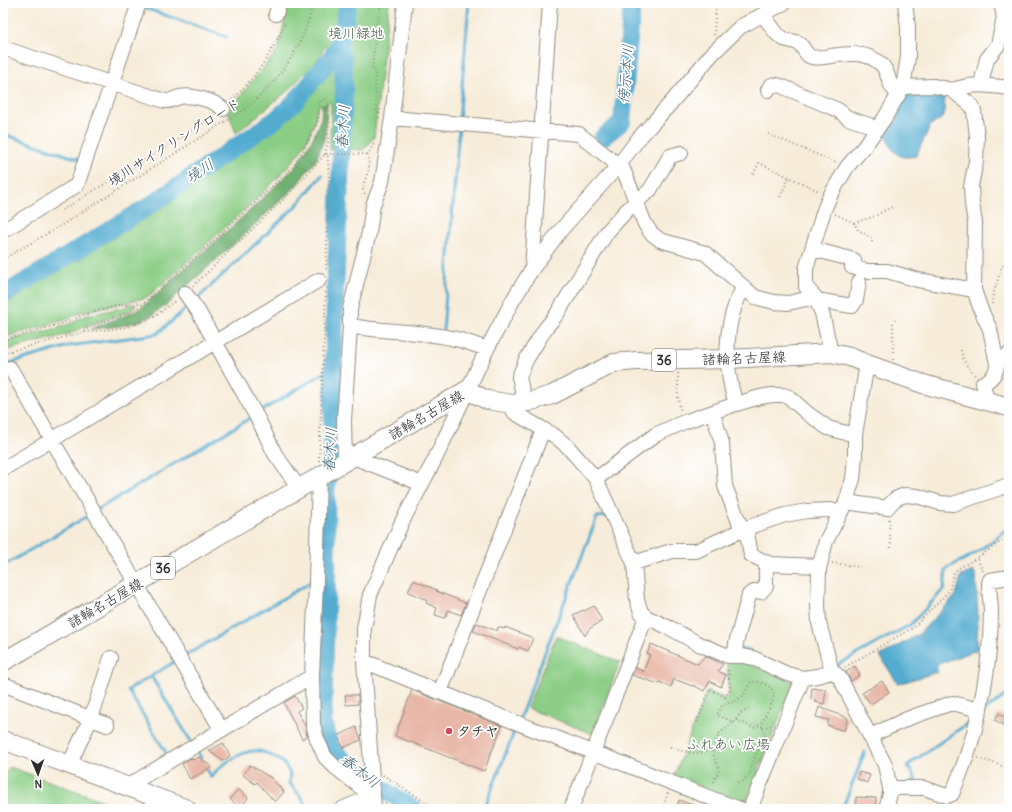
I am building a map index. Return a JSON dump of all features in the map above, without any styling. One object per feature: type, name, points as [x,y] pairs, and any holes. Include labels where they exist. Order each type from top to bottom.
[{"type":"main road","name":"諸輪名古屋線","points":[[3,662],[467,390],[487,400],[518,403],[552,395],[614,363],[830,354],[850,356],[867,364],[924,384],[1009,407]]},
{"type":"main road","points":[[3,740],[186,809]]},
{"type":"street","points":[[7,230],[77,185],[139,3]]},
{"type":"street","points":[[405,3],[393,102],[383,117],[382,182],[373,205],[368,240],[350,309],[345,400],[347,460],[358,459],[422,484]]},
{"type":"street","points":[[532,269],[550,3]]},
{"type":"street","points":[[371,798],[372,770],[364,661],[364,629],[370,595],[402,522],[487,349],[513,300],[532,269],[560,231],[618,166],[639,138],[712,54],[740,27],[784,3]]},
{"type":"street","points":[[830,354],[822,313],[815,299],[806,287],[806,269],[824,210],[830,196],[847,167],[876,129],[900,91],[908,57],[908,27],[904,3]]},
{"type":"street","points":[[981,84],[987,59],[998,45],[1004,17],[1001,3]]},
{"type":"street","points":[[763,15],[777,34],[784,38],[799,42],[808,55],[812,57],[818,58],[847,53],[869,56],[883,65],[892,86],[900,91],[934,86],[952,90],[972,106],[977,136],[976,161],[971,186],[975,223],[974,290],[990,329],[997,364],[997,369],[989,380],[983,383],[987,401]]},
{"type":"street","points":[[3,48],[168,102],[180,97],[189,96],[211,102],[218,105],[222,110]]},
{"type":"street","points":[[768,90],[772,84],[781,86],[838,110],[848,118],[876,129]]},
{"type":"street","points":[[952,90],[981,84],[1009,88]]},
{"type":"street","points":[[383,117],[579,134],[623,169],[651,233],[660,240],[705,253],[716,261],[755,297],[774,302],[788,303],[815,299],[852,306],[856,300],[859,282]]},
{"type":"street","points":[[681,153],[670,156],[650,190],[627,210],[607,232],[557,314],[545,329],[526,360],[519,377],[518,403],[512,409],[515,413],[542,430],[555,436],[568,447],[596,479],[634,563],[637,600],[641,612],[646,617],[699,644],[732,656],[753,658],[787,674],[803,678],[834,673]]},
{"type":"street","points":[[813,249],[854,260],[852,267],[867,271],[887,271],[918,280],[974,290]]},
{"type":"street","points":[[3,469],[319,280]]},
{"type":"street","points":[[736,404],[731,388],[727,359],[732,312],[744,288]]},
{"type":"street","points":[[185,293],[198,311],[259,421],[275,454],[299,488]]},
{"type":"street","points":[[350,326],[369,330],[414,333],[453,338],[487,349]]},
{"type":"street","points":[[997,364],[1009,354]]},
{"type":"street","points":[[867,364],[855,434],[853,479],[842,508],[826,541],[820,564],[818,605],[819,623],[834,673],[840,678],[885,765],[890,788],[886,809]]},
{"type":"street","points":[[10,368],[221,729]]},
{"type":"street","points":[[596,479],[655,435],[684,422],[760,397],[783,395],[793,399],[807,413],[828,428],[855,434]]},
{"type":"street","points":[[713,413],[722,442],[725,486],[744,529],[751,555],[770,564],[820,564]]},
{"type":"street","points":[[440,692],[542,430]]},
{"type":"street","points":[[321,475],[312,676],[313,724],[320,748],[325,757],[371,798]]},
{"type":"street","points":[[634,563],[672,551],[696,551],[744,529],[785,515],[807,511],[842,508],[887,508],[895,499],[905,495],[917,496],[940,503],[953,504],[1009,485]]},
{"type":"street","points":[[732,656],[749,596],[756,591],[761,592],[766,586],[766,562]]},
{"type":"street","points":[[890,788],[927,788],[947,796],[952,794],[959,779],[973,738],[980,710],[990,645],[991,612],[989,583],[990,580],[1009,577]]},
{"type":"street","points":[[571,809],[646,617]]},
{"type":"street","points":[[69,765],[91,718],[111,658]]},
{"type":"street","points":[[364,661],[740,809]]},
{"type":"street","points":[[126,787],[312,676]]},
{"type":"street","points":[[750,809],[803,678]]},
{"type":"street","points":[[3,684],[106,725]]},
{"type":"street","points":[[870,736],[909,718],[952,703],[957,703],[980,710]]},
{"type":"street","points":[[342,809],[365,798],[371,798]]},
{"type":"path","name":"境川サイクリングロード","points":[[3,259],[56,228],[247,108],[272,84],[290,61],[310,20],[313,3]]},
{"type":"path","points":[[381,3],[373,52],[372,69],[374,71],[376,111],[383,117]]},
{"type":"path","points":[[712,54],[716,3]]},
{"type":"path","points":[[60,211],[182,137],[222,110],[243,90],[263,64],[278,39],[280,12]]},
{"type":"path","points":[[381,104],[383,117]]},
{"type":"path","points":[[80,333],[96,324],[129,313],[137,308],[186,266],[293,167],[312,136],[320,108]]},
{"type":"path","points":[[768,134],[847,167]]},
{"type":"path","points":[[373,205],[368,199],[364,190],[364,183],[370,169],[368,154],[377,138]]},
{"type":"path","points":[[3,353],[80,333],[127,327],[158,314],[185,293],[282,202],[325,154],[368,154]]},
{"type":"path","points":[[753,174],[759,163],[830,196]]},
{"type":"path","points":[[780,197],[790,178]]},
{"type":"path","points":[[854,223],[875,216],[894,206]]},
{"type":"path","points":[[824,210],[854,223],[858,230],[870,237],[872,243]]},
{"type":"path","points":[[3,246],[7,230]]},
{"type":"path","points":[[988,324],[991,316],[993,295],[1002,266],[1009,264]]},
{"type":"path","points":[[3,340],[60,324],[82,315],[123,305],[142,303]]},
{"type":"path","points":[[893,373],[893,323],[896,318]]},
{"type":"path","points":[[961,350],[966,366],[983,383]]},
{"type":"path","points":[[678,360],[678,398],[682,419],[684,422]]},
{"type":"path","points":[[887,508],[891,550]]},
{"type":"path","points":[[834,673],[914,627],[949,591],[954,573],[957,569],[977,558],[1009,536]]},
{"type":"path","points":[[977,558],[985,576],[990,580]]},
{"type":"path","points":[[820,564],[860,567]]},
{"type":"path","points":[[697,722],[710,689],[725,696],[730,689],[732,656]]},
{"type":"path","points":[[756,681],[770,687],[773,690],[774,696],[761,724],[754,728],[717,715],[723,704],[731,703],[743,696],[751,682],[756,681]]},
{"type":"path","points":[[714,788],[714,781],[719,770],[712,750],[720,733],[735,721],[741,713],[749,710]]},
{"type":"path","points":[[738,782],[743,781],[749,776],[754,758],[764,740],[765,736],[761,724]]},
{"type":"path","points":[[763,728],[770,725],[785,724]]},
{"type":"path","points":[[670,747],[686,753],[696,754],[712,750]]},
{"type":"path","points":[[967,755],[1009,768]]},
{"type":"path","points":[[372,770],[436,809]]},
{"type":"path","points":[[662,809],[672,783]]},
{"type":"green space","name":"境川緑地","points":[[289,3],[389,3],[374,138],[363,150],[347,149],[349,66],[325,46],[310,73],[304,73],[290,89],[236,133],[228,111],[278,50]]},
{"type":"green space","points":[[332,64],[341,66],[339,150],[330,150],[331,102],[318,106],[313,125],[303,148],[287,168],[274,182],[151,294],[145,298],[81,312],[68,319],[3,338],[3,305],[64,267],[83,258],[91,249],[104,239],[141,218],[203,178],[280,124],[317,85],[324,72]]},
{"type":"green space","points":[[327,104],[325,137],[316,160],[294,188],[165,306],[150,317],[120,326],[91,329],[130,314],[142,307],[247,213],[296,166],[312,140],[321,118],[322,106]]},
{"type":"green space","points":[[128,304],[136,305],[130,311],[91,324],[69,334],[3,351],[3,342],[58,328],[74,322],[84,316],[125,307]]},
{"type":"green space","points":[[556,636],[620,662],[593,734],[527,708]]},
{"type":"green space","name":"ふれあい広場","points":[[733,658],[794,682],[745,804],[674,776],[707,691],[726,699],[729,694],[727,665]]},
{"type":"green space","points":[[10,767],[126,809],[3,809],[3,775]]},
{"type":"water","points":[[923,89],[945,97],[944,117],[931,125],[916,156],[906,157],[898,155],[889,144],[885,133],[886,129],[907,91]]},
{"type":"water","points":[[973,571],[976,575],[978,614],[977,650],[936,665],[938,672],[898,684],[880,656],[919,634],[956,595],[961,576]]},
{"type":"building","points":[[413,580],[466,603],[461,615],[448,610],[445,618],[435,615],[437,608],[426,603],[427,600],[408,592]]},
{"type":"building","points":[[594,606],[602,621],[589,629],[585,636],[573,615]]},
{"type":"building","points":[[477,623],[497,631],[498,627],[505,629],[505,627],[533,638],[528,651],[519,647],[518,649],[473,631]]},
{"type":"building","points":[[651,644],[698,664],[705,656],[723,664],[718,671],[726,675],[721,687],[710,681],[704,691],[693,685],[692,686],[674,679],[671,687],[659,682],[659,684],[632,675],[635,668],[643,672],[650,655],[647,654]]},
{"type":"building","points":[[855,666],[860,675],[851,681],[846,672]]},
{"type":"building","points":[[882,681],[889,692],[871,704],[862,693]]},
{"type":"building","points":[[812,688],[826,690],[824,704],[815,702],[815,700],[811,699]]},
{"type":"building","points":[[412,690],[502,726],[484,771],[395,736]]},
{"type":"building","points":[[345,695],[358,695],[358,704],[346,705]]},
{"type":"building","points":[[295,696],[302,708],[297,711],[305,725],[307,736],[302,739],[284,703]]},
{"type":"building","points":[[819,707],[848,718],[844,731],[827,725],[829,720],[816,717]]},
{"type":"building","points":[[999,713],[1009,720],[1009,729],[995,720]]},
{"type":"building","points":[[356,727],[361,740],[343,748],[338,736]]},
{"type":"building","points":[[223,743],[230,756],[223,761],[209,751]]},
{"type":"building","points":[[199,757],[212,767],[190,779],[182,764],[191,758],[193,760]]},
{"type":"building","points":[[250,765],[271,778],[284,792],[275,802],[257,782],[255,784],[243,775]]},
{"type":"building","points":[[859,772],[870,775],[867,783],[857,779]]},
{"type":"building","points":[[238,789],[248,798],[240,808],[230,799]]},
{"type":"building","points":[[856,797],[876,798],[876,809],[856,809]]},
{"type":"building","points":[[679,800],[701,808],[701,809],[676,809]]},
{"type":"waterway","points":[[128,3],[135,5]]},
{"type":"waterway","name":"境川","points":[[3,295],[149,206],[275,120],[295,102],[337,50],[343,30],[348,3]]},
{"type":"waterway","points":[[459,121],[469,3]]},
{"type":"waterway","name":"傍示本川","points":[[603,137],[622,122],[632,3]]},
{"type":"waterway","points":[[142,7],[227,37]]},
{"type":"waterway","name":"春木川","points":[[337,50],[343,59],[344,91],[335,291],[332,454],[326,491],[327,574],[323,720],[330,747],[358,773],[414,809]]},
{"type":"waterway","points":[[443,332],[459,128]]},
{"type":"waterway","points":[[3,134],[81,160]]},
{"type":"waterway","points":[[195,301],[297,205],[322,175]]},
{"type":"waterway","points":[[3,365],[69,346],[157,334],[189,306]]},
{"type":"waterway","points":[[258,413],[334,367]]},
{"type":"waterway","points":[[97,510],[252,417]]},
{"type":"waterway","points":[[3,566],[91,514]]},
{"type":"waterway","points":[[519,720],[597,517],[608,516]]},
{"type":"waterway","points":[[835,666],[910,625],[944,589],[946,570],[949,567],[971,556],[994,540],[1009,527]]},
{"type":"waterway","name":"春木川","points":[[320,578],[327,574]]},
{"type":"waterway","points":[[183,657],[311,582]]},
{"type":"waterway","points":[[739,649],[751,651]]},
{"type":"waterway","points":[[168,756],[128,690],[176,661]]},
{"type":"waterway","points":[[797,670],[809,671]]},
{"type":"waterway","points":[[151,676],[192,743]]},
{"type":"waterway","points":[[984,711],[1009,693]]},
{"type":"waterway","points":[[913,782],[916,781],[908,765],[971,721]]},
{"type":"waterway","points":[[484,809],[516,727]]},
{"type":"waterway","points":[[196,749],[203,762]]},
{"type":"waterway","points":[[206,767],[211,777],[226,763],[239,755],[253,751],[264,752],[284,764],[290,774],[289,783],[302,798],[308,809]]},
{"type":"waterway","points":[[842,809],[865,752]]},
{"type":"place","name":"タチヤ","points":[[449,731]]}]
